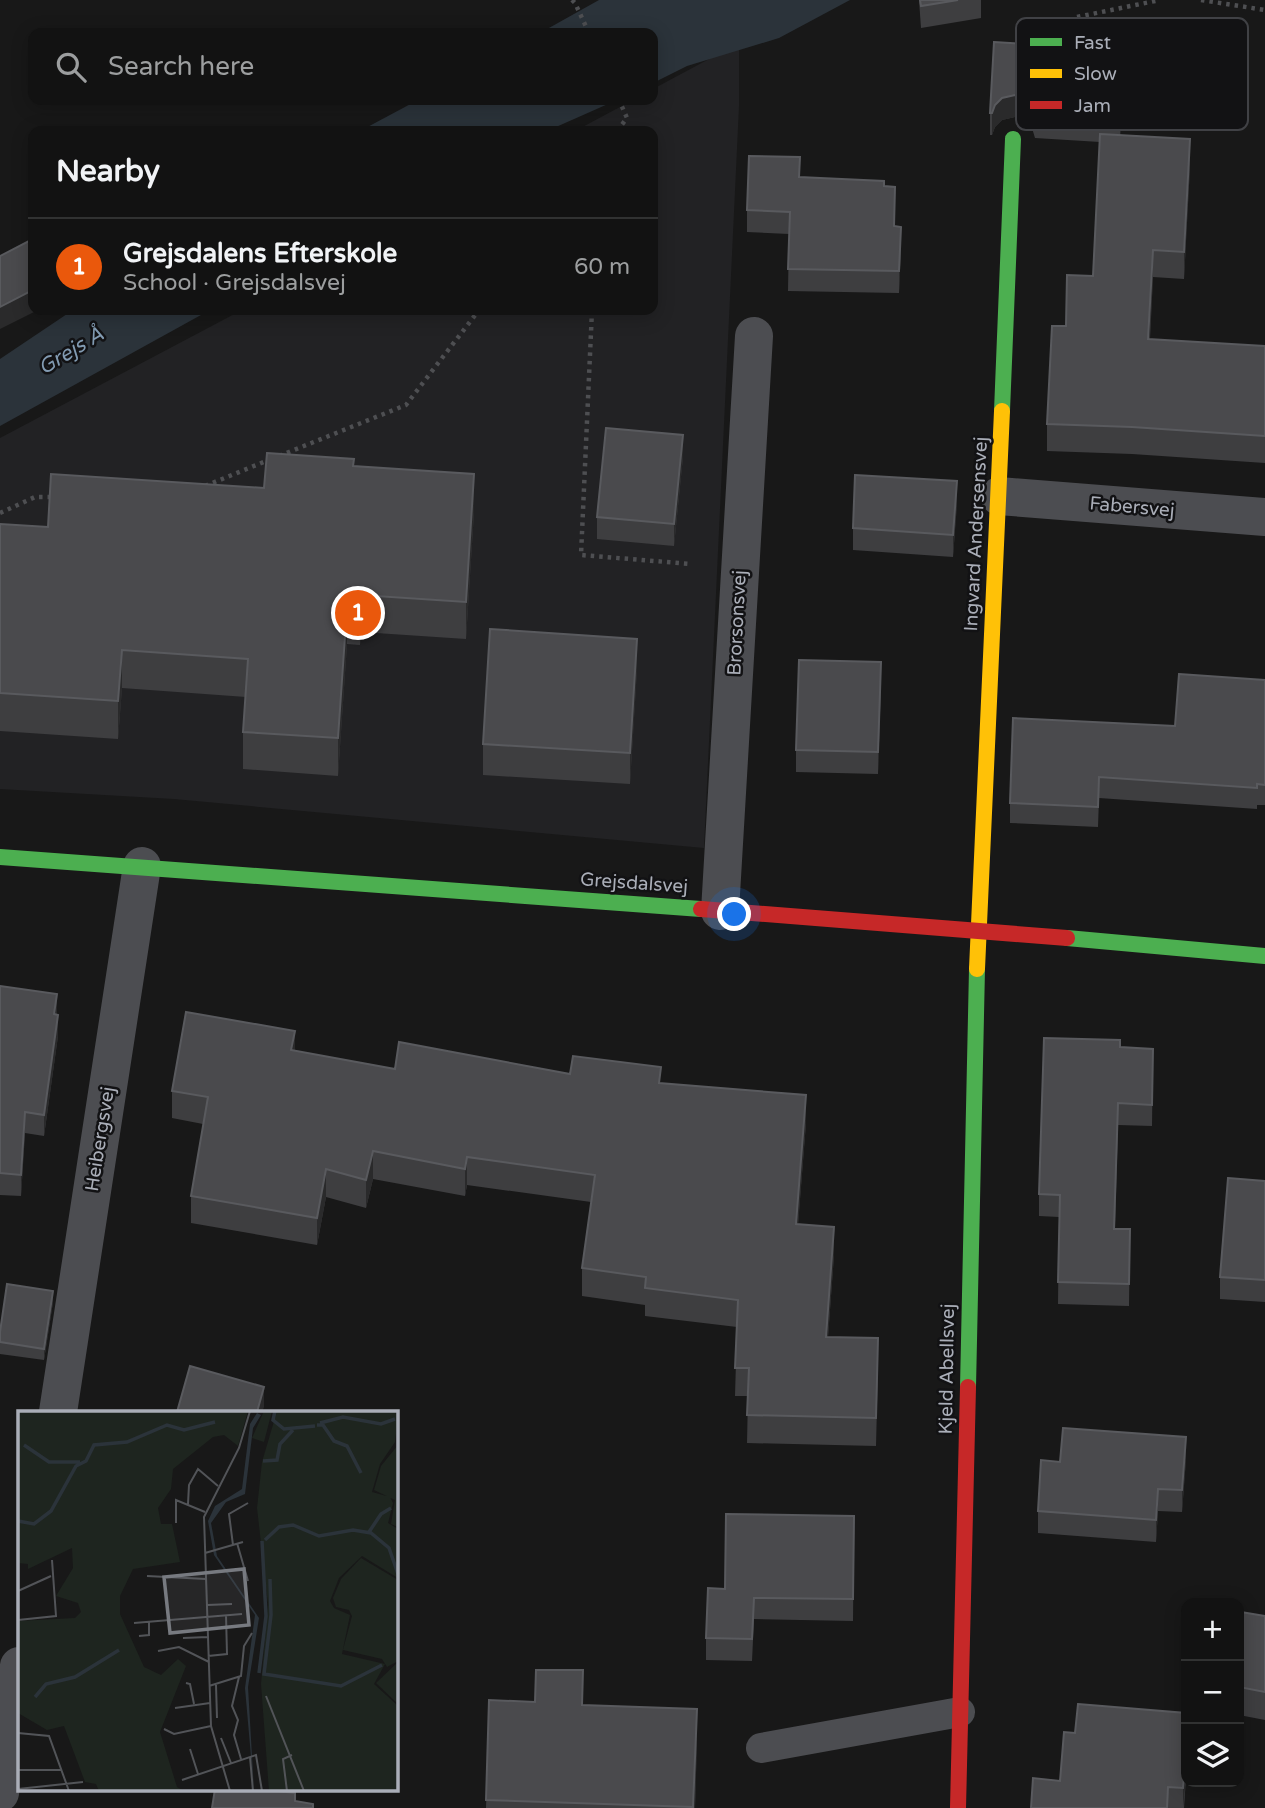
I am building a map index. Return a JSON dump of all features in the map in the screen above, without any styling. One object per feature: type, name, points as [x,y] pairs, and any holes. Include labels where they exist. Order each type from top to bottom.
[{"type":"street","name":"Ingvard Andersensvej","points":[[978,930],[1013,139]]},
{"type":"street","name":"Brorsonsvej","points":[[720,911],[754,335]]},
{"type":"street","name":"Fabersvej","points":[[999,496],[1265,517]]},
{"type":"street","name":"Grejsdalsvej","points":[[0,857],[978,930],[1265,956]]},
{"type":"street","name":"Heibergsvej","points":[[58,1411],[142,866]]},
{"type":"street","name":"Kjeld Abellsvej","points":[[958,1808],[978,930]]},
{"type":"street","points":[[0,1793],[18,1673]]},
{"type":"lane","points":[[761,1748],[960,1712]]},
{"type":"path","points":[[1077,18],[1160,0]]},
{"type":"path","points":[[1201,0],[1265,10]]},
{"type":"path","points":[[573,1],[586,28]]},
{"type":"path","points":[[621,105],[627,118],[621,126]]},
{"type":"path","points":[[194,490],[406,405],[475,315]]},
{"type":"path","points":[[592,315],[581,555],[740,568]]},
{"type":"path","points":[[0,513],[35,497],[62,498]]},
{"type":"shaded area","points":[[739,43],[739,106],[704,848],[174,799],[0,789],[0,438],[233,315],[658,315],[658,126],[584,126],[624,105],[658,105],[658,86]]},
{"type":"water","points":[[599,0],[850,0],[779,38],[687,66],[658,80],[658,28],[549,28]]},
{"type":"water","points":[[409,105],[606,105],[558,126],[369,126]]},
{"type":"water","name":"Grejs Å","points":[[66,315],[201,315],[0,426],[0,359]]},
{"type":"building","points":[[920,0],[958,0],[921,6]]},
{"type":"building","points":[[994,42],[1016,43],[1016,95],[1002,98],[990,113]]},
{"type":"building","points":[[1100,134],[1190,139],[1184,252],[1153,250],[1148,339],[1265,346],[1265,436],[1047,424],[1052,326],[1066,326],[1067,275],[1093,276]]},
{"type":"building","points":[[749,156],[800,157],[799,177],[884,181],[884,186],[895,187],[894,226],[901,227],[899,271],[788,269],[790,212],[747,210]]},
{"type":"building","points":[[28,242],[28,293],[0,307],[0,256]]},
{"type":"building","points":[[606,428],[683,435],[674,524],[597,517]]},
{"type":"building","points":[[267,453],[354,459],[353,466],[474,474],[466,602],[361,595],[360,608],[347,607],[338,738],[243,732],[248,659],[122,650],[118,701],[0,693],[0,524],[48,527],[51,474],[264,488]]},
{"type":"building","points":[[855,475],[957,481],[953,535],[853,528]]},
{"type":"building","points":[[490,629],[637,639],[630,753],[483,744]]},
{"type":"building","points":[[799,660],[881,662],[878,752],[796,750]]},
{"type":"building","points":[[1179,674],[1265,680],[1265,785],[1257,784],[1257,788],[1099,777],[1098,807],[1010,803],[1013,718],[1175,726]]},
{"type":"building","points":[[0,986],[57,994],[54,1014],[58,1015],[44,1115],[25,1112],[21,1175],[0,1173]]},
{"type":"building","points":[[186,1012],[295,1031],[291,1050],[395,1069],[399,1042],[570,1074],[573,1056],[661,1067],[659,1083],[806,1095],[796,1224],[834,1227],[826,1337],[878,1338],[876,1418],[747,1415],[749,1368],[735,1368],[738,1300],[645,1288],[646,1277],[582,1268],[595,1175],[467,1157],[465,1169],[373,1151],[366,1180],[326,1169],[317,1218],[191,1196],[208,1097],[172,1091]]},
{"type":"building","points":[[1044,1038],[1120,1040],[1120,1047],[1153,1049],[1152,1105],[1118,1103],[1114,1229],[1130,1229],[1129,1284],[1058,1282],[1060,1195],[1039,1194]]},
{"type":"building","points":[[1228,1178],[1265,1181],[1265,1280],[1220,1277]]},
{"type":"building","points":[[7,1284],[53,1291],[44,1349],[0,1342]]},
{"type":"building","points":[[190,1366],[264,1387],[257,1411],[177,1411]]},
{"type":"building","points":[[1063,1428],[1186,1437],[1182,1490],[1158,1489],[1156,1520],[1038,1511],[1041,1460],[1060,1462]]},
{"type":"building","points":[[726,1514],[854,1516],[853,1599],[754,1598],[752,1639],[706,1638],[708,1588],[725,1589]]},
{"type":"building","points":[[1244,1612],[1265,1616],[1265,1692],[1244,1688]]},
{"type":"building","points":[[536,1670],[583,1670],[582,1705],[697,1709],[693,1807],[486,1800],[489,1700],[535,1702]]},
{"type":"building","points":[[1078,1704],[1181,1713],[1183,1788],[1168,1787],[1167,1808],[1031,1808],[1033,1778],[1060,1781],[1064,1732],[1075,1733]]},
{"type":"building","points":[[215,1790],[295,1793],[295,1801],[313,1804],[313,1808],[212,1808]]},
{"type":"traffic: fast","points":[[1002,411],[1013,139]]},
{"type":"traffic: fast","points":[[0,857],[701,909]]},
{"type":"traffic: fast","points":[[1067,938],[1265,956]]},
{"type":"traffic: fast","points":[[968,1387],[977,969]]},
{"type":"traffic: slow","points":[[977,969],[1002,411]]},
{"type":"traffic: jam","points":[[701,909],[1067,938]]},
{"type":"traffic: jam","points":[[958,1808],[968,1387]]},
{"type":"place","name":"Grejsdalens Efterskole","points":[[358,613]]}]
